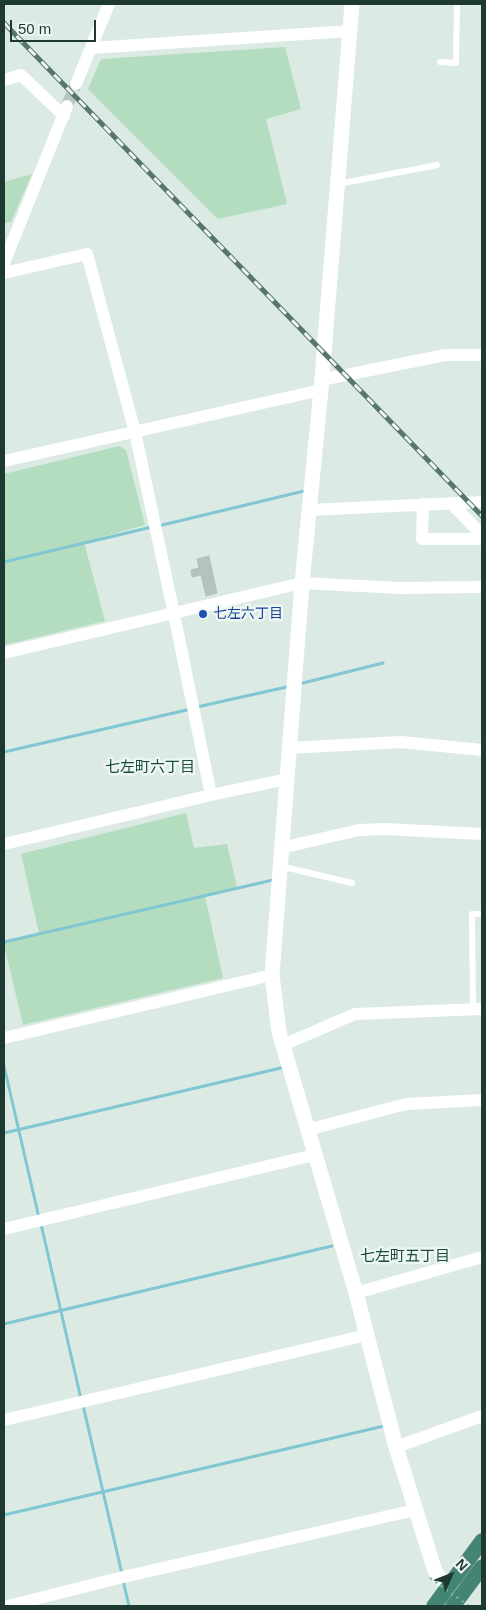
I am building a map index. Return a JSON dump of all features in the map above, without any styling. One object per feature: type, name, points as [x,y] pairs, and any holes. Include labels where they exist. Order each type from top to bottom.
[{"type":"highway","points":[[434,1606],[482,1541]]},
{"type":"highway","points":[[461,1602],[482,1567]]},
{"type":"street","points":[[76,84],[109,4]]},
{"type":"street","points":[[352,4],[321,385],[308,510],[272,975],[279,1032],[356,1294],[396,1447],[435,1571],[449,1585],[461,1602]]},
{"type":"street","points":[[91,48],[350,31]]},
{"type":"street","points":[[4,79],[20,76],[65,111],[4,263]]},
{"type":"street","points":[[4,273],[87,254],[135,432],[211,795]]},
{"type":"street","points":[[4,461],[135,432],[445,355],[482,355]]},
{"type":"street","points":[[308,510],[482,502]]},
{"type":"street","points":[[451,503],[482,535]]},
{"type":"street","points":[[424,504],[422,539],[482,540]]},
{"type":"street","points":[[4,653],[302,583],[400,588],[482,587]]},
{"type":"street","points":[[289,748],[401,742],[482,750]]},
{"type":"street","points":[[4,844],[287,779]]},
{"type":"street","points":[[282,848],[359,830],[386,829],[482,834]]},
{"type":"street","points":[[4,1038],[272,975]]},
{"type":"street","points":[[283,1045],[355,1014],[477,1009]]},
{"type":"street","points":[[307,1130],[406,1104],[482,1100]]},
{"type":"street","points":[[4,1229],[314,1155]]},
{"type":"street","points":[[356,1294],[482,1257]]},
{"type":"street","points":[[4,1420],[367,1335]]},
{"type":"street","points":[[396,1447],[482,1416]]},
{"type":"street","points":[[8,1606],[119,1578],[415,1510]]},
{"type":"lane","points":[[440,62],[456,63],[457,4]]},
{"type":"lane","points":[[338,184],[437,164]]},
{"type":"lane","points":[[280,866],[352,883]]},
{"type":"lane","points":[[477,1009],[472,914],[482,914]]},
{"type":"path","points":[[430,1578],[461,1602]]},
{"type":"green space","points":[[285,47],[301,109],[266,119],[287,204],[218,219],[88,89],[101,59]]},
{"type":"green space","points":[[32,174],[11,222],[4,223],[4,182]]},
{"type":"green space","points":[[119,446],[126,450],[145,525],[84,542],[105,621],[4,645],[4,474]]},
{"type":"green space","points":[[186,813],[194,848],[227,844],[237,887],[205,896],[223,978],[23,1025],[4,945],[4,943],[39,933],[21,854]]},
{"type":"building","points":[[209,556],[217,593],[206,596],[201,575],[192,577],[191,570],[199,568],[197,559]]},
{"type":"waterway","points":[[158,526],[304,491]]},
{"type":"waterway","points":[[4,562],[152,527]]},
{"type":"waterway","points":[[299,684],[383,663]]},
{"type":"waterway","points":[[197,707],[291,686]]},
{"type":"waterway","points":[[4,752],[191,709]]},
{"type":"waterway","points":[[4,942],[273,880]]},
{"type":"waterway","points":[[4,1066],[39,1218]]},
{"type":"waterway","points":[[4,1133],[281,1068]]},
{"type":"waterway","points":[[41,1224],[81,1399]]},
{"type":"waterway","points":[[4,1324],[332,1246]]},
{"type":"waterway","points":[[83,1405],[122,1574]]},
{"type":"waterway","points":[[4,1515],[384,1426]]},
{"type":"waterway","points":[[123,1580],[129,1606]]},
{"type":"tunnel","points":[[67,106],[76,84]]},
{"type":"railway","points":[[4,23],[482,516]]},
{"type":"place","name":"七左六丁目","points":[[203,614]]},
{"type":"district","name":"七左町六丁目","points":[[150,768]]},
{"type":"district","name":"七左町五丁目","points":[[405,1257]]}]
